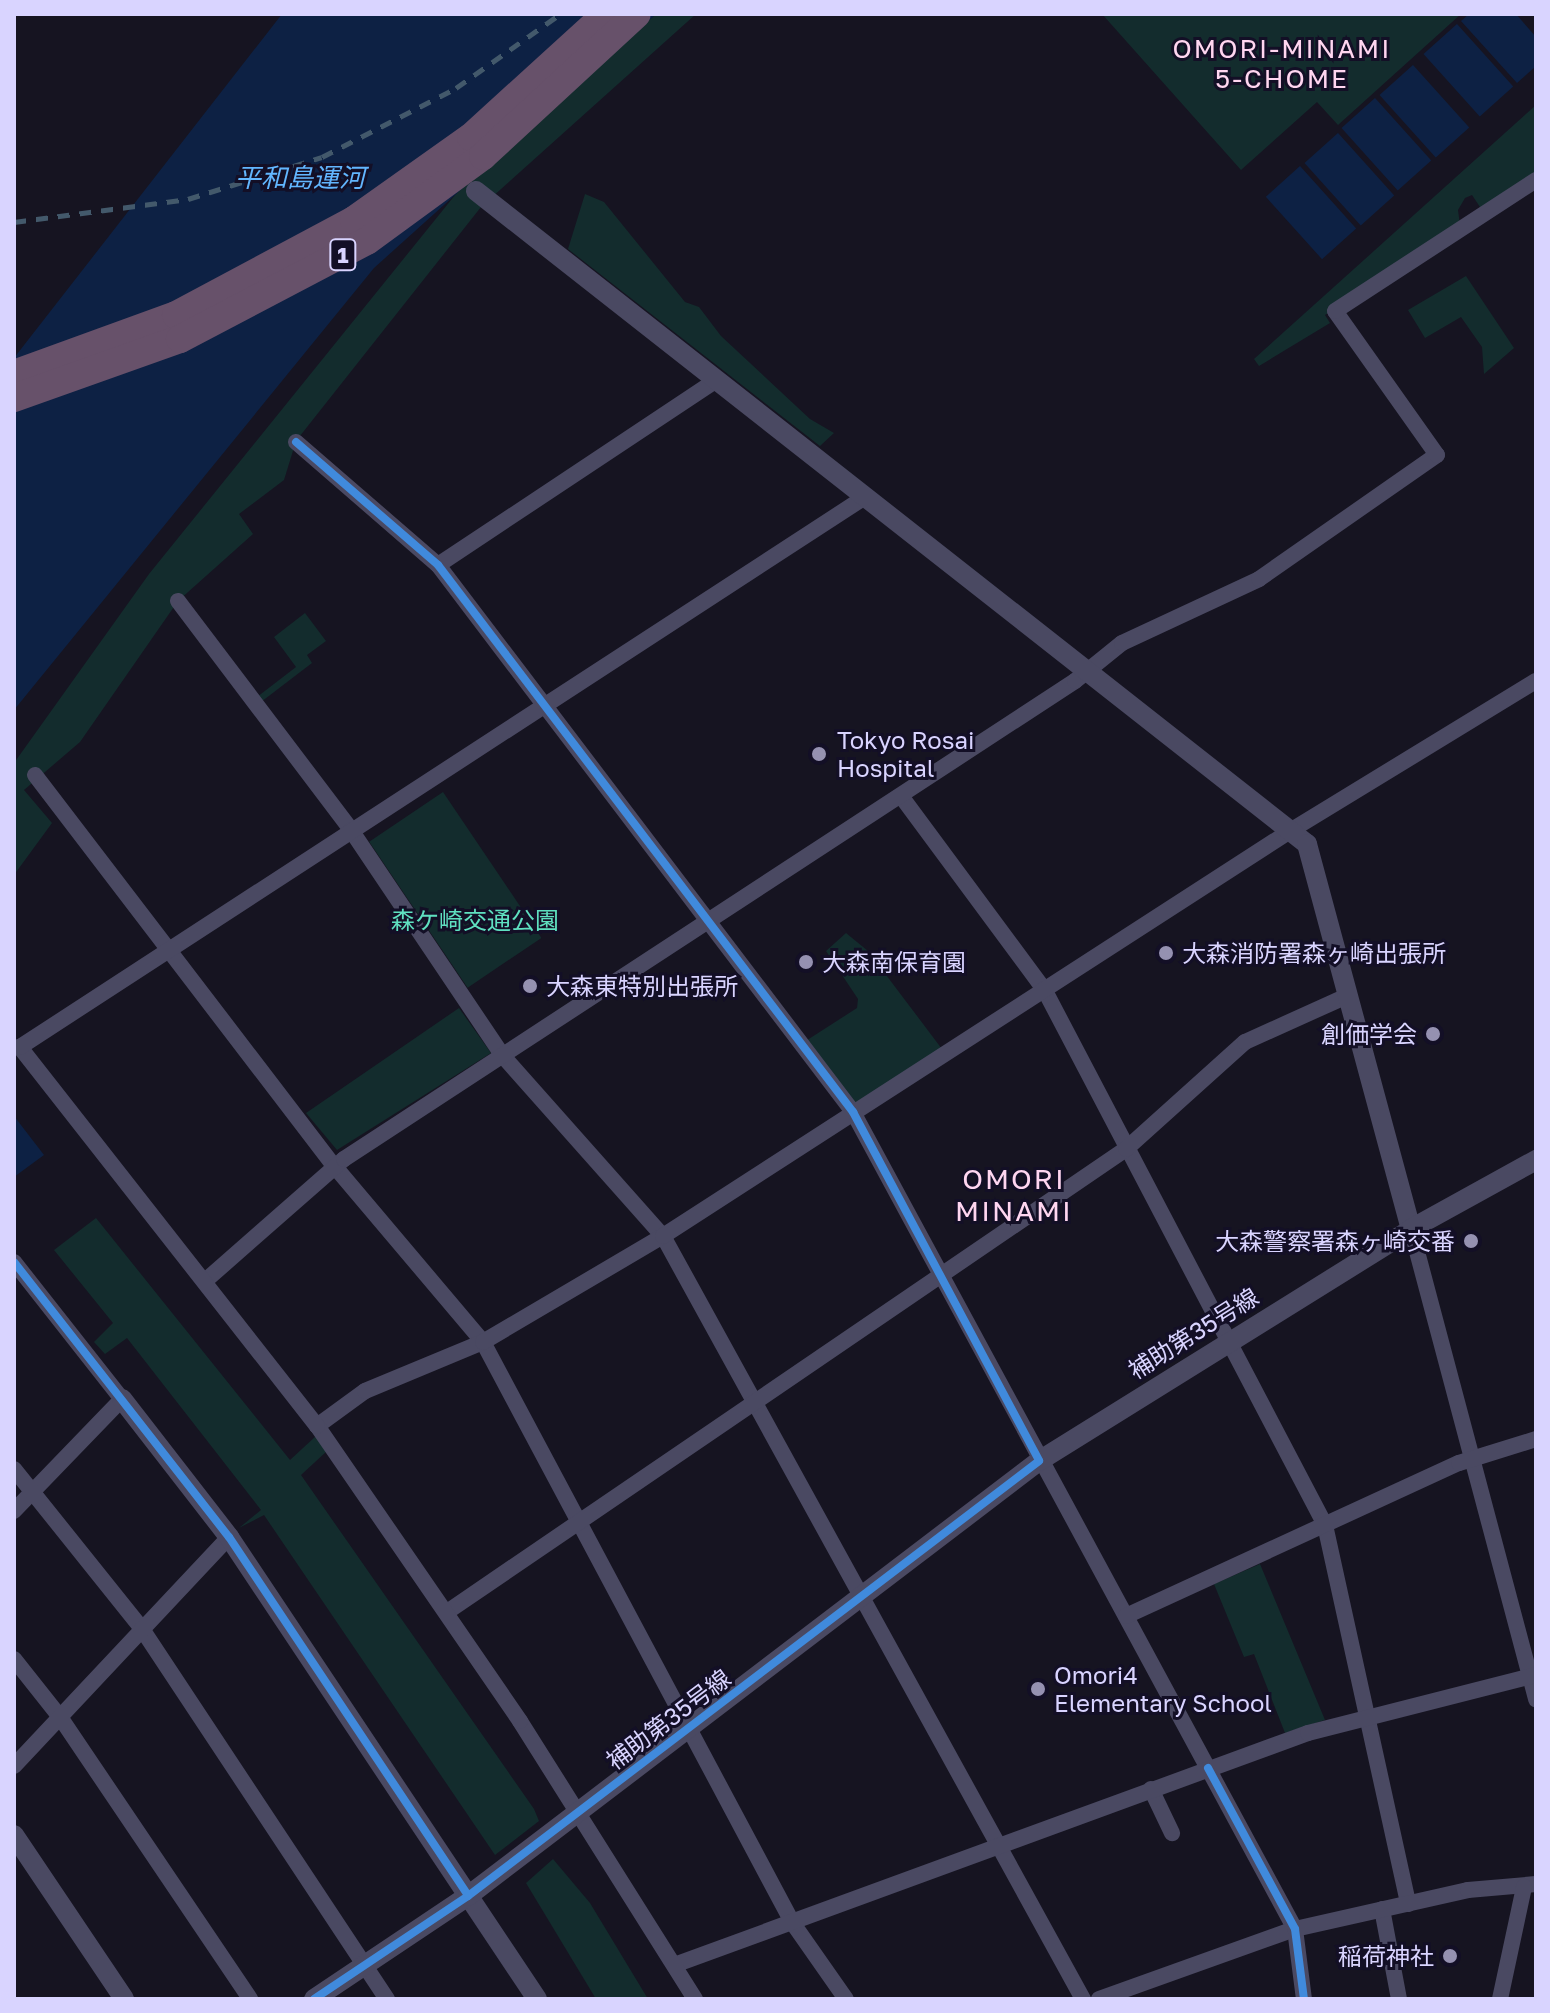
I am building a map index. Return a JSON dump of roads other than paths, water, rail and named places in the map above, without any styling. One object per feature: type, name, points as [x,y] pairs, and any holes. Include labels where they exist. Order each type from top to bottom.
[{"type":"highway","name":"1","points":[[14,374],[176,315],[354,220],[471,137],[626,18]]},
{"type":"highway","name":"1","points":[[14,398],[180,339],[367,241],[483,156],[626,18]]},
{"type":"street","points":[[205,1281],[336,1168],[503,1056],[1088,672],[1122,643],[1259,579],[1437,455],[1335,311],[1536,180]]},
{"type":"street","points":[[476,191],[862,499],[1307,844],[1533,1676],[1536,1700]]},
{"type":"street","points":[[438,565],[715,381]]},
{"type":"street","points":[[296,442],[438,565],[853,1112],[1039,1461],[1295,1929],[1304,1999]]},
{"type":"street","points":[[695,1999],[677,1964],[447,1612],[317,1426],[20,1047],[862,499]]},
{"type":"street","points":[[178,601],[351,830],[503,1056],[663,1236],[1083,1999]]},
{"type":"street","points":[[317,1426],[365,1391],[483,1342],[663,1236],[1290,831],[1536,681]]},
{"type":"street","points":[[35,775],[165,951],[336,1168],[483,1342],[792,1922],[846,1999]]},
{"type":"street","points":[[901,796],[1044,989],[1226,1343],[1325,1525],[1371,1716],[1408,1904]]},
{"type":"street","points":[[447,1612],[1126,1149],[1245,1042],[1349,995]]},
{"type":"street","name":"補助第35号線","points":[[314,1999],[468,1896],[1039,1461],[1411,1229],[1536,1160]]},
{"type":"street","points":[[14,1262],[229,1537],[537,1999]]},
{"type":"street","points":[[14,1511],[122,1399]]},
{"type":"street","points":[[1126,1616],[1472,1459],[1536,1439]]},
{"type":"street","points":[[14,1469],[142,1629],[387,1999]]},
{"type":"street","points":[[14,1766],[229,1537]]},
{"type":"street","points":[[14,1659],[60,1717],[250,1999]]},
{"type":"street","points":[[677,1964],[1208,1768],[1371,1716],[1533,1676]]},
{"type":"street","points":[[1151,1789],[1172,1833]]},
{"type":"street","points":[[14,1835],[124,1999]]},
{"type":"street","points":[[1099,1999],[1295,1929],[1468,1890],[1530,1886],[1500,1999]]},
{"type":"street","points":[[1382,1909],[1399,1999]]},
{"type":"water","name":"平和島運河","points":[[282,14],[656,14],[374,268],[14,710],[14,358]]},
{"type":"water","points":[[1469,14],[1516,14],[1536,37],[1536,66],[1517,83],[1461,21]]},
{"type":"water","points":[[1457,24],[1513,86],[1480,117],[1424,54]]},
{"type":"water","points":[[1413,65],[1469,127],[1436,158],[1380,95]]},
{"type":"water","points":[[1375,98],[1431,160],[1398,191],[1342,128]]},
{"type":"water","points":[[1338,133],[1394,195],[1361,226],[1305,163]]},
{"type":"water","points":[[1300,166],[1356,228],[1322,259],[1266,197]]},
{"type":"water","points":[[14,1116],[44,1155],[14,1177]]},
{"type":"railway","points":[[14,222],[188,199],[322,157],[456,88],[560,14]]},
{"type":"place","name":"Tokyo Rosai Hospital","points":[[819,754]]},
{"type":"place","name":"大森消防署森ヶ崎出張所","points":[[1166,953]]},
{"type":"place","name":"大森南保育園","points":[[806,962]]},
{"type":"place","name":"大森東特別出張所","points":[[530,986]]},
{"type":"place","name":"創価学会","points":[[1433,1034]]},
{"type":"place","name":"大森警察署森ヶ崎交番","points":[[1471,1241]]},
{"type":"place","name":"Omori4 Elementary School","points":[[1038,1689]]},
{"type":"place","name":"稲荷神社","points":[[1450,1956]]},
{"type":"district","name":"OMORI-MINAMI 5-CHOME","points":[[1282,64]]},
{"type":"district","name":"OMORI MINAMI","points":[[1014,1195]]},
{"type":"park label","name":"森ケ崎交通公園","points":[[475,920]]}]
